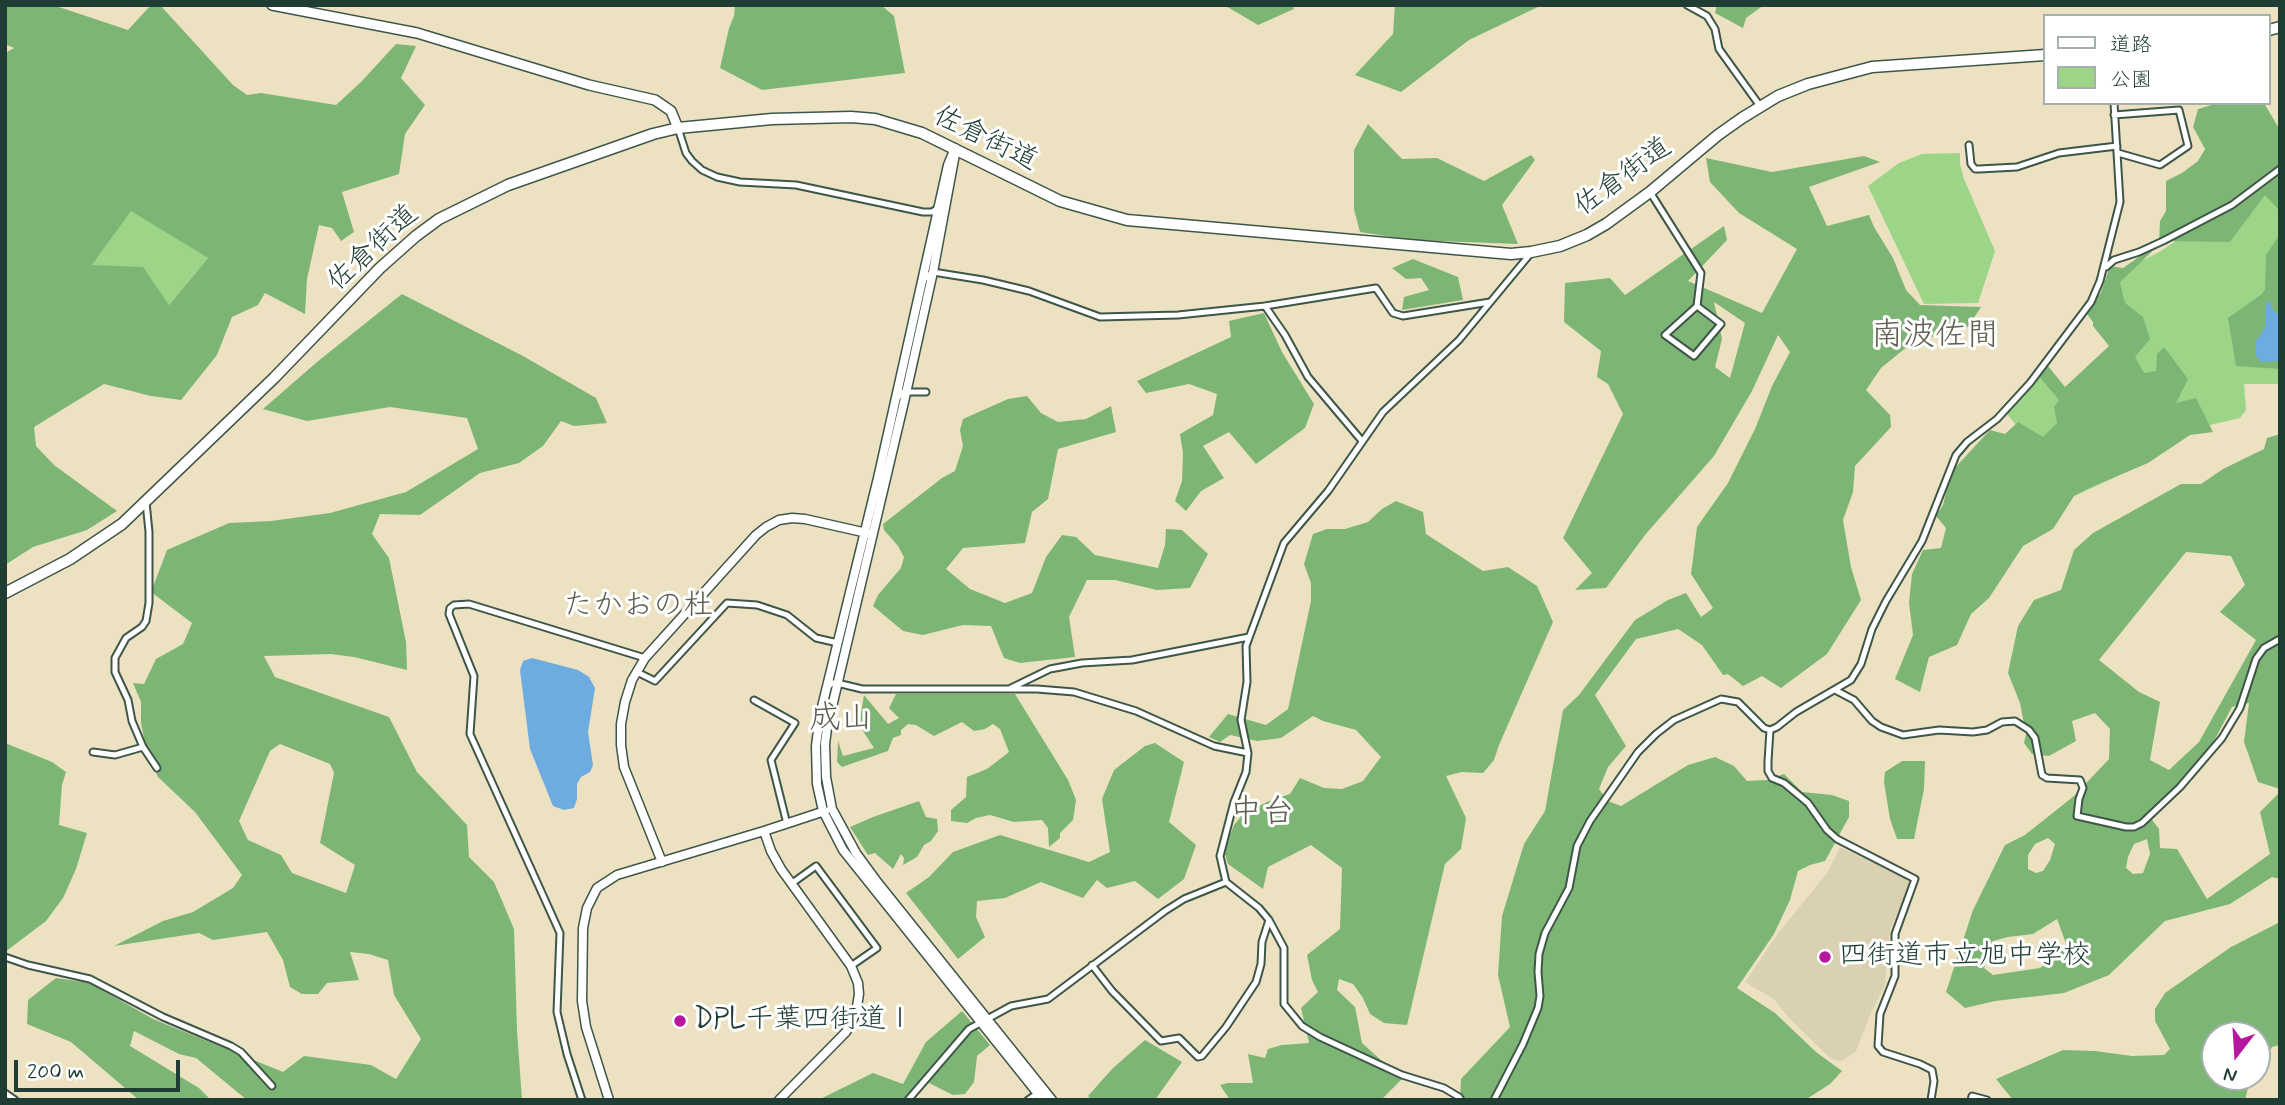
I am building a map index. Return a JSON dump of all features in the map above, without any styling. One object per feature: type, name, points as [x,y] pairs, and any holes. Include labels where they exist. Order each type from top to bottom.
[{"type":"highway","name":"佐倉街道","points":[[5,593],[81,552],[122,524],[274,378],[380,268],[439,219],[508,185],[633,140],[678,128],[772,119],[863,118],[898,125],[955,148],[1060,201],[1126,220],[1511,254],[1560,246],[1587,235],[1621,214],[1718,135],[1760,106],[1808,84],[1872,67],[2044,55]]},
{"type":"main road","points":[[272,5],[417,33],[589,85],[655,100],[671,111],[678,128]]},
{"type":"street","points":[[1687,5],[1707,16],[1715,29],[1719,48],[1760,106]]},
{"type":"street","points":[[1494,1100],[1538,1008],[1539,954],[1545,933],[1567,894],[1577,846],[1590,821],[1639,752],[1674,720],[1721,699],[1738,702],[1764,728],[1770,730],[1851,680],[1861,664],[1872,629],[1886,601],[1922,541],[1956,455],[1967,442],[1997,419],[2030,383],[2091,302],[2101,281],[2120,202],[2113,105]]},
{"type":"street","points":[[1969,145],[1971,164],[1975,169],[2017,167],[2059,153],[2117,149],[2160,166],[2188,146],[2179,110],[2114,115]]},
{"type":"street","points":[[678,128],[686,153],[692,161],[702,170],[717,177],[740,182],[796,185],[923,212],[932,212],[939,208]]},
{"type":"street","points":[[827,810],[824,744],[895,401],[948,165],[955,148]]},
{"type":"street","points":[[955,148],[933,272],[906,391],[838,643],[817,732],[815,760],[817,784],[827,810],[878,883],[1040,1096],[1028,1100]]},
{"type":"street","points":[[2104,265],[2106,267],[2114,260],[2151,247],[2232,205],[2280,169]]},
{"type":"street","points":[[1650,192],[1701,273],[1697,306],[1665,335],[1694,356],[1721,324],[1697,306]]},
{"type":"street","points":[[923,212],[930,216],[934,226]]},
{"type":"street","points":[[1461,1100],[1444,1087],[1402,1075],[1302,1026],[1284,1004],[1284,948],[1269,920],[1259,908],[1227,882],[1222,868],[1221,846],[1246,772],[1248,753],[1241,720],[1247,682],[1245,658],[1249,637],[1284,543],[1334,484],[1383,412],[1459,340],[1531,252]]},
{"type":"street","points":[[921,283],[933,272],[1029,291],[1100,317],[1178,315],[1265,306],[1376,288],[1393,313],[1404,316],[1490,302]]},
{"type":"street","points":[[1265,306],[1308,377],[1362,441]]},
{"type":"street","points":[[895,401],[903,391],[926,392]]},
{"type":"street","points":[[146,502],[149,532],[149,603],[146,621],[126,638],[115,658],[115,672],[128,700],[132,721],[143,747],[157,768]]},
{"type":"street","points":[[662,862],[624,767],[621,745],[625,702],[645,658],[766,527],[779,520],[805,519],[869,533]]},
{"type":"street","points":[[637,672],[655,681],[727,603],[757,605],[787,615],[817,638],[838,643]]},
{"type":"street","points":[[582,1100],[557,1012],[560,933],[470,734],[474,676],[449,614],[450,608],[454,605],[469,604],[645,658]]},
{"type":"street","points":[[1008,689],[1050,669],[1082,663],[1132,660],[1249,637]]},
{"type":"street","points":[[1835,690],[1854,699],[1872,721],[1881,727],[1903,735],[1939,730],[1973,732],[2015,721],[2029,730],[2035,738],[2042,775],[2047,778],[2080,780],[2082,788],[2077,816],[2134,827],[2142,823],[2180,786],[2222,738],[2240,708],[2259,653],[2280,639]]},
{"type":"street","points":[[827,689],[832,682],[837,682],[862,689],[1037,689],[1074,692],[1136,711],[1214,746],[1248,753]]},
{"type":"street","points":[[754,700],[795,723],[771,760],[787,824]]},
{"type":"street","points":[[1770,730],[1768,771],[1772,778],[1784,783],[1808,803],[1827,830],[1837,839],[1915,879],[1895,934],[1895,976],[1880,1014],[1878,1046],[1883,1052],[1932,1070],[1934,1081],[1931,1100]]},
{"type":"street","points":[[93,752],[115,755],[143,747]]},
{"type":"street","points":[[609,1100],[586,1027],[582,1001],[584,918],[597,888],[617,875],[827,810]]},
{"type":"street","points":[[764,831],[771,851],[791,884],[851,966],[859,994],[852,1022],[846,1032],[779,1100]]},
{"type":"street","points":[[791,884],[816,866],[877,948],[851,966]]},
{"type":"street","points":[[908,1100],[962,1037],[984,1020],[1011,1006],[1048,999],[1184,899],[1227,882]]},
{"type":"street","points":[[1092,965],[1111,992],[1161,1041],[1179,1038],[1198,1058],[1226,1027],[1256,982],[1261,964],[1262,942],[1269,920]]},
{"type":"street","points":[[5,957],[90,979],[163,1017],[231,1046],[241,1052],[272,1086]]},
{"type":"street","points":[[984,1020],[1052,1100]]},
{"type":"street","points":[[5,1093],[15,1100]]},
{"type":"street","points":[[1971,1100],[1972,1096],[1987,1100]]},
{"type":"shaded area","name":"四街道市立旭中学校","points":[[1840,847],[1911,881],[1890,930],[1885,985],[1856,1051],[1840,1062],[1830,1058],[1788,1017],[1775,1000],[1745,982],[1779,932],[1828,872]]},
{"type":"green space","points":[[5,5],[53,5],[128,30],[151,5],[160,5],[233,85],[247,95],[261,93],[336,105],[396,44],[416,46],[401,78],[425,105],[405,134],[399,174],[342,192],[354,232],[341,241],[332,228],[319,225],[307,279],[305,314],[265,293],[258,305],[232,317],[217,355],[181,400],[151,396],[104,384],[34,427],[36,446],[54,465],[117,511],[87,530],[33,547],[5,565],[5,53],[14,48],[5,44]],"holes":[[[131,211],[208,258],[169,305],[143,267],[92,265]]]},
{"type":"green space","points":[[735,5],[881,5],[894,16],[905,73],[762,90],[720,68]]},
{"type":"green space","points":[[1224,5],[1293,5],[1294,9],[1258,25]]},
{"type":"green space","points":[[1395,5],[1542,5],[1469,40],[1401,92],[1355,75],[1393,34]]},
{"type":"green space","points":[[1717,5],[1764,5],[1746,18],[1743,28],[1715,13]]},
{"type":"green space","points":[[2211,105],[2265,105],[2280,130],[2280,211],[2265,195],[2230,242],[2163,241],[2120,282],[2125,303],[2143,317],[2150,339],[2135,357],[2144,373],[2156,371],[2157,354],[2164,347],[2188,379],[2176,403],[2196,398],[2213,432],[2190,435],[2148,463],[2074,496],[2053,529],[2023,546],[1989,598],[1971,614],[1957,645],[1929,657],[1920,692],[1895,679],[1913,635],[1909,603],[1912,574],[1923,550],[1941,548],[1946,528],[1936,516],[1943,505],[1951,472],[1990,430],[2005,434],[2018,422],[2043,437],[2057,423],[2054,407],[2059,400],[2038,375],[2048,366],[2065,387],[2109,346],[2087,314],[2101,292],[2110,266],[2123,268],[2159,243],[2160,221],[2166,211],[2166,181],[2198,161],[2205,149],[2193,127],[2198,109]]},
{"type":"green space","points":[[1368,124],[1402,159],[1437,158],[1484,181],[1531,155],[1535,160],[1502,205],[1518,244],[1411,240],[1360,232],[1354,209],[1354,150]]},
{"type":"green space","points":[[1960,153],[1964,179],[1995,251],[1978,303],[1924,304],[1868,186],[1899,163],[1922,154]]},
{"type":"green space","points":[[1864,156],[1880,162],[1809,187],[1827,226],[1869,215],[1893,258],[1906,290],[1920,305],[1981,307],[1968,327],[1913,342],[1881,368],[1866,390],[1890,415],[1891,427],[1855,466],[1853,492],[1843,520],[1851,567],[1861,600],[1827,654],[1781,688],[1762,676],[1743,686],[1728,674],[1723,675],[1702,645],[1678,629],[1636,639],[1595,695],[1626,746],[1608,767],[1599,789],[1608,801],[1621,806],[1688,765],[1715,757],[1734,766],[1747,781],[1767,780],[1784,774],[1802,792],[1832,795],[1849,801],[1849,817],[1825,861],[1798,871],[1790,900],[1774,934],[1737,988],[1775,1013],[1816,1052],[1842,1071],[1830,1084],[1805,1100],[1460,1100],[1461,1079],[1510,1027],[1498,975],[1502,916],[1524,844],[1545,811],[1563,710],[1579,695],[1635,620],[1668,600],[1686,593],[1701,617],[1713,608],[1691,574],[1697,527],[1728,483],[1790,352],[1778,335],[1752,391],[1714,456],[1645,535],[1606,588],[1575,590],[1592,573],[1563,538],[1623,414],[1608,384],[1597,377],[1601,351],[1564,322],[1565,283],[1610,278],[1625,295],[1724,226],[1727,240],[1688,281],[1762,313],[1797,249],[1739,213],[1710,182],[1706,158],[1772,172]],"holes":[[[1714,302],[1745,323],[1730,378],[1715,367],[1722,339]]]},
{"type":"green space","points":[[2280,168],[2280,384],[2244,384],[2246,410],[2240,418],[2163,436],[2145,460],[2074,496],[2007,414],[2038,375],[2057,396],[2121,346],[2114,275],[2161,251]]},
{"type":"green space","points":[[131,210],[208,258],[168,306],[92,265]]},
{"type":"green space","points":[[2280,234],[2280,369],[2236,366],[2228,318],[2262,294],[2265,289],[2266,255]]},
{"type":"green space","points":[[1413,259],[1458,277],[1463,300],[1402,310],[1404,297],[1429,290],[1421,278],[1406,279],[1392,268]]},
{"type":"green space","points":[[402,294],[523,356],[596,398],[607,423],[574,426],[561,421],[543,446],[519,463],[480,473],[420,515],[380,514],[372,534],[389,558],[406,642],[407,670],[331,654],[264,656],[275,677],[389,717],[417,772],[467,825],[469,857],[494,882],[514,929],[522,1100],[247,1100],[196,1058],[179,1054],[134,1031],[130,1046],[199,1088],[211,1100],[139,1100],[71,1042],[27,1024],[28,1000],[56,978],[90,983],[153,1019],[283,1072],[304,1056],[371,1065],[396,1079],[421,1039],[394,995],[388,960],[369,954],[350,952],[359,980],[327,983],[318,994],[302,994],[290,987],[283,960],[267,932],[213,940],[199,933],[114,946],[163,921],[193,912],[233,888],[242,875],[195,812],[158,777],[147,753],[141,723],[141,702],[133,683],[144,684],[156,659],[183,644],[192,623],[151,592],[167,550],[229,523],[271,521],[330,513],[406,492],[478,449],[467,418],[390,407],[307,421],[263,409]],"holes":[[[280,744],[330,764],[334,773],[320,843],[355,865],[346,893],[292,873],[281,855],[248,840],[239,821],[270,751]]]},
{"type":"green space","points":[[1264,313],[1282,352],[1314,404],[1305,428],[1256,464],[1229,432],[1203,446],[1224,478],[1201,491],[1186,511],[1175,501],[1182,481],[1183,453],[1180,434],[1213,415],[1217,394],[1189,384],[1146,393],[1137,381],[1231,337],[1229,321]]},
{"type":"green space","points":[[1027,396],[1041,413],[1058,422],[1086,419],[1111,406],[1116,432],[1058,449],[1048,499],[1032,512],[1025,543],[963,548],[946,569],[970,589],[1005,603],[1032,593],[1046,557],[1062,535],[1076,537],[1095,555],[1158,568],[1165,545],[1166,529],[1182,530],[1208,554],[1190,588],[1157,590],[1115,580],[1087,580],[1069,617],[1075,657],[1020,663],[1004,658],[991,626],[963,625],[923,635],[903,631],[873,606],[878,595],[901,568],[904,557],[884,530],[883,524],[955,471],[963,446],[960,430],[963,419],[1008,399]]},
{"type":"green space","points":[[2280,434],[2280,789],[2258,782],[2244,742],[2249,703],[2232,707],[2198,771],[2166,798],[2150,817],[2159,829],[2160,848],[2177,849],[2207,899],[2270,854],[2260,812],[2280,792],[2280,879],[2272,877],[2230,904],[2165,921],[2109,975],[2064,993],[1995,1001],[1965,1008],[1946,992],[1973,910],[2005,845],[2025,835],[2074,796],[2109,759],[2110,729],[2095,713],[2072,721],[2076,741],[2049,756],[2032,754],[2024,743],[2026,734],[2020,703],[2008,673],[2018,626],[2034,600],[2061,590],[2074,550],[2093,533],[2181,484],[2201,484],[2223,469],[2264,449],[2267,438]],"holes":[[[2186,552],[2231,556],[2245,585],[2220,612],[2256,640],[2199,742],[2169,770],[2150,760],[2160,702],[2139,692],[2099,660]],[[2048,838],[2055,844],[2043,871],[2036,873],[2028,869],[2028,855],[2035,844]],[[2147,839],[2150,854],[2143,873],[2133,874],[2126,868],[2134,844]],[[2057,919],[2067,946],[2040,968],[1993,975],[1984,968],[1993,941],[2033,934]]]},
{"type":"green space","points":[[1396,501],[1423,512],[1426,534],[1483,571],[1508,567],[1537,586],[1553,622],[1494,760],[1483,773],[1462,772],[1446,776],[1466,818],[1461,849],[1445,864],[1407,1025],[1384,1023],[1370,1014],[1353,984],[1339,979],[1337,990],[1355,1007],[1362,1043],[1402,1079],[1381,1100],[1230,1100],[1220,1085],[1253,1083],[1248,1054],[1265,1058],[1268,1049],[1309,1043],[1301,1008],[1318,992],[1312,980],[1307,955],[1340,929],[1342,868],[1311,845],[1268,867],[1263,889],[1228,864],[1224,851],[1234,825],[1243,814],[1290,794],[1300,778],[1324,788],[1342,789],[1363,781],[1381,757],[1356,730],[1313,716],[1281,738],[1257,741],[1230,735],[1220,742],[1209,737],[1228,714],[1266,725],[1288,709],[1311,601],[1311,583],[1304,564],[1313,534],[1368,522]]},
{"type":"green space","points":[[896,694],[1015,694],[1068,780],[1076,800],[1073,820],[1060,833],[1060,838],[1049,847],[1048,828],[1042,820],[1014,822],[990,815],[967,823],[951,821],[951,810],[966,797],[967,777],[987,769],[1009,752],[1000,729],[993,724],[974,731],[962,722],[934,736],[916,725],[908,724],[901,730],[901,735],[893,738],[888,751],[842,767],[837,762],[838,741],[843,756],[874,748],[859,725],[864,695],[888,724],[899,718],[889,708]]},
{"type":"green space","points":[[5,743],[52,762],[66,772],[62,785],[59,825],[87,833],[76,869],[63,898],[46,921],[5,952]]},
{"type":"green space","points":[[1155,743],[1184,762],[1169,822],[1196,845],[1184,879],[1158,899],[1135,881],[1107,888],[1097,880],[1083,898],[1041,882],[1005,898],[977,901],[976,917],[985,937],[958,959],[906,893],[929,877],[953,852],[1000,835],[1089,862],[1110,852],[1102,799],[1114,770],[1145,746]]},
{"type":"green space","points":[[1902,761],[1925,761],[1924,789],[1914,839],[1897,839],[1890,819],[1884,782],[1885,772]]},
{"type":"green space","points":[[919,801],[926,817],[937,819],[938,831],[917,857],[903,865],[904,858],[901,854],[893,869],[875,853],[868,855],[850,827]]},
{"type":"green space","points":[[2280,922],[2280,1045],[2271,1049],[2271,1021],[2201,1021],[2201,1091],[2247,1091],[2245,1100],[2013,1100],[1996,1079],[2063,1050],[2132,1056],[2164,1055],[2170,1049],[2155,1021],[2155,1009],[2165,993],[2231,947]]},
{"type":"green space","points":[[962,1011],[990,1045],[977,1056],[974,1082],[965,1094],[953,1095],[929,1083],[910,1100],[818,1100],[873,1073],[903,1084],[926,1042]]},
{"type":"green space","points":[[1145,1040],[1182,1062],[1155,1100],[1091,1100],[1088,1096],[1113,1068]]},
{"type":"water","points":[[2269,301],[2275,313],[2280,313],[2279,361],[2261,362],[2256,356],[2256,341],[2265,328],[2266,302]]},
{"type":"water","points":[[532,658],[578,670],[589,677],[595,688],[588,732],[593,765],[590,772],[581,777],[577,784],[574,808],[564,810],[553,806],[530,749],[520,670],[523,661]]},
{"type":"place","name":"四街道市立旭中学校","points":[[1825,957]]},
{"type":"place","name":"DPL千葉四街道Ⅰ","points":[[680,1021]]},
{"type":"district","name":"南波佐間","points":[[1935,337]]},
{"type":"district","name":"たかおの杜","points":[[638,608]]},
{"type":"district","name":"成山","points":[[841,720]]},
{"type":"district","name":"中台","points":[[1262,814]]}]
